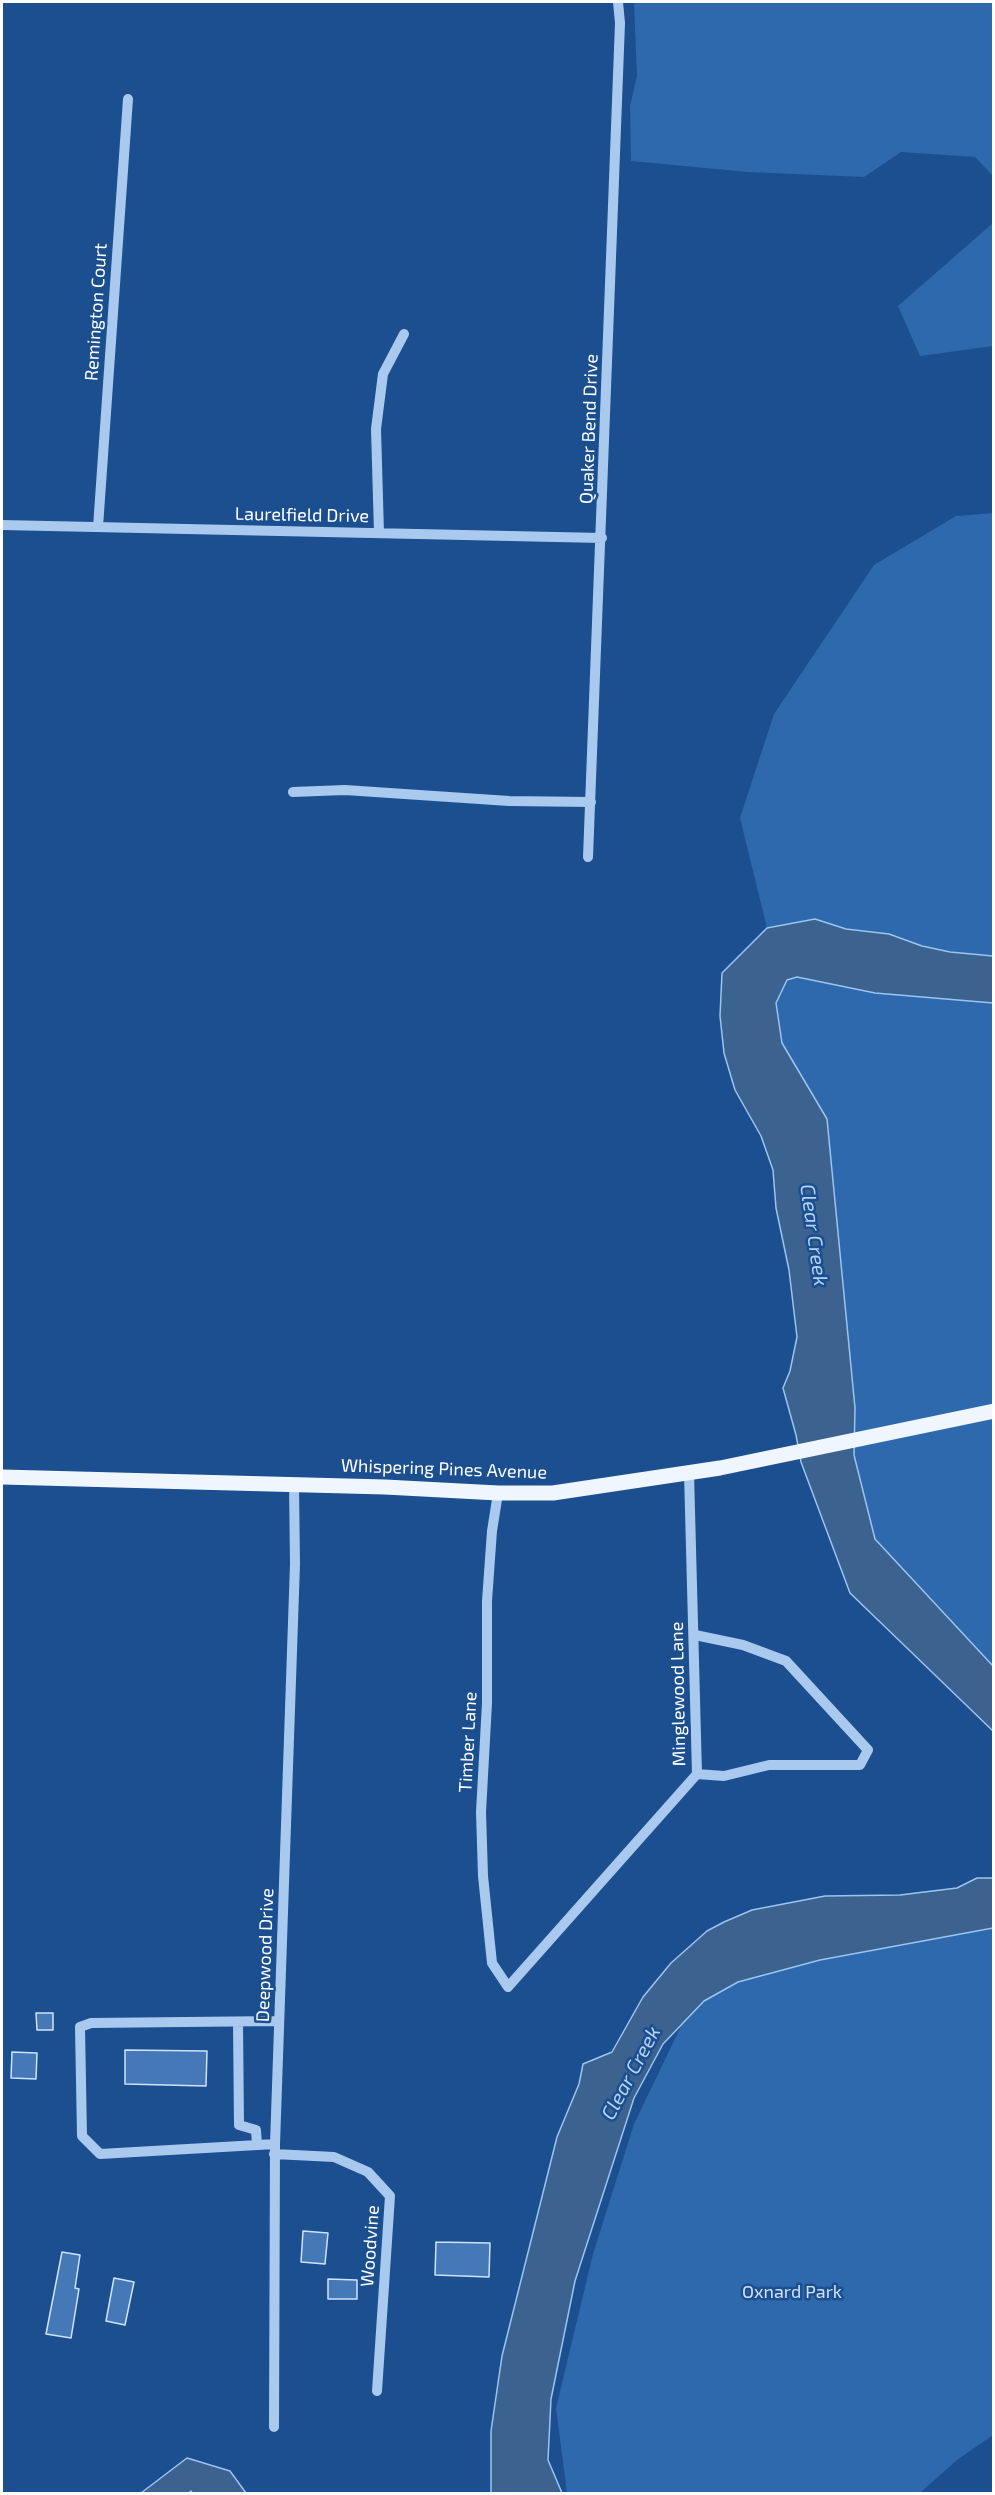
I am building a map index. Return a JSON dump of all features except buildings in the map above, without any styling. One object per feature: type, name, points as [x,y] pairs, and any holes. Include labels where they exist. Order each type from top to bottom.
[{"type":"main road","name":"Whispering Pines Avenue","points":[[2,1477],[251,1485],[385,1486],[498,1494],[563,1492],[720,1468],[993,1412]]},
{"type":"street","name":"Quaker Bend Drive","points":[[588,857],[602,538],[620,23],[618,2]]},
{"type":"street","name":"Remington Court","points":[[98,527],[128,99]]},
{"type":"street","points":[[379,533],[376,429],[383,374],[404,334]]},
{"type":"street","name":"Laurelfield Drive","points":[[2,525],[602,538]]},
{"type":"street","points":[[294,792],[345,790],[509,801],[591,802]]},
{"type":"street","name":"Minglewood Lane","points":[[508,1987],[697,1774],[689,1473]]},
{"type":"street","name":"Deepwood Drive","points":[[274,2427],[274,2149],[294,1575],[294,1484]]},
{"type":"street","name":"Timber Lane","points":[[498,1494],[492,1531],[487,1601],[488,1703],[481,1812],[483,1876],[492,1963],[508,1987]]},
{"type":"street","points":[[695,1635],[743,1645],[786,1661],[868,1750],[860,1766],[769,1765],[724,1776],[697,1774]]},
{"type":"street","points":[[257,2145],[256,2130],[239,2125],[238,2022],[279,2021]]},
{"type":"street","name":"Woodvine","points":[[238,2022],[91,2023],[80,2027],[82,2136],[100,2154],[257,2145],[334,2157],[368,2172],[390,2196],[377,2391]]},
{"type":"green space","points":[[634,2],[993,2],[993,176],[975,157],[901,152],[864,177],[748,172],[631,161],[630,106],[637,76]]},
{"type":"green space","points":[[993,223],[993,346],[920,356],[898,306]]},
{"type":"green space","points":[[993,513],[993,956],[950,952],[922,946],[889,934],[846,929],[815,919],[767,928],[740,818],[774,714],[874,565],[956,516]]},
{"type":"green space","points":[[797,977],[875,993],[993,1003],[993,1666],[875,1539],[854,1455],[855,1408],[827,1120],[782,1043],[776,1003],[787,980]]},
{"type":"green space","name":"Oxnard Park","points":[[993,1928],[993,2435],[957,2460],[920,2493],[567,2493],[556,2408],[593,2254],[634,2124],[695,1997],[775,1960]]},
{"type":"water","name":"Clear Creek","points":[[815,919],[846,929],[889,934],[922,946],[950,952],[993,956],[993,1003],[875,993],[797,977],[787,980],[776,1003],[782,1043],[827,1119],[855,1408],[854,1455],[875,1539],[993,1666],[993,1731],[850,1593],[801,1462],[783,1388],[790,1371],[797,1337],[789,1270],[776,1208],[773,1170],[761,1136],[735,1090],[724,1053],[720,1016],[722,973],[767,928]]},
{"type":"water","name":"Clear Creek","points":[[977,1878],[993,1878],[993,1928],[820,1960],[738,1982],[704,2001],[663,2044],[634,2098],[575,2281],[551,2399],[548,2460],[562,2493],[491,2493],[491,2431],[502,2356],[557,2137],[579,2084],[583,2064],[612,2052],[643,1997],[671,1963],[707,1931],[724,1922],[752,1910],[825,1896],[900,1895],[957,1888]]},
{"type":"water","points":[[187,2458],[230,2471],[246,2493],[193,2494],[191,2491],[187,2494],[141,2493]]}]
